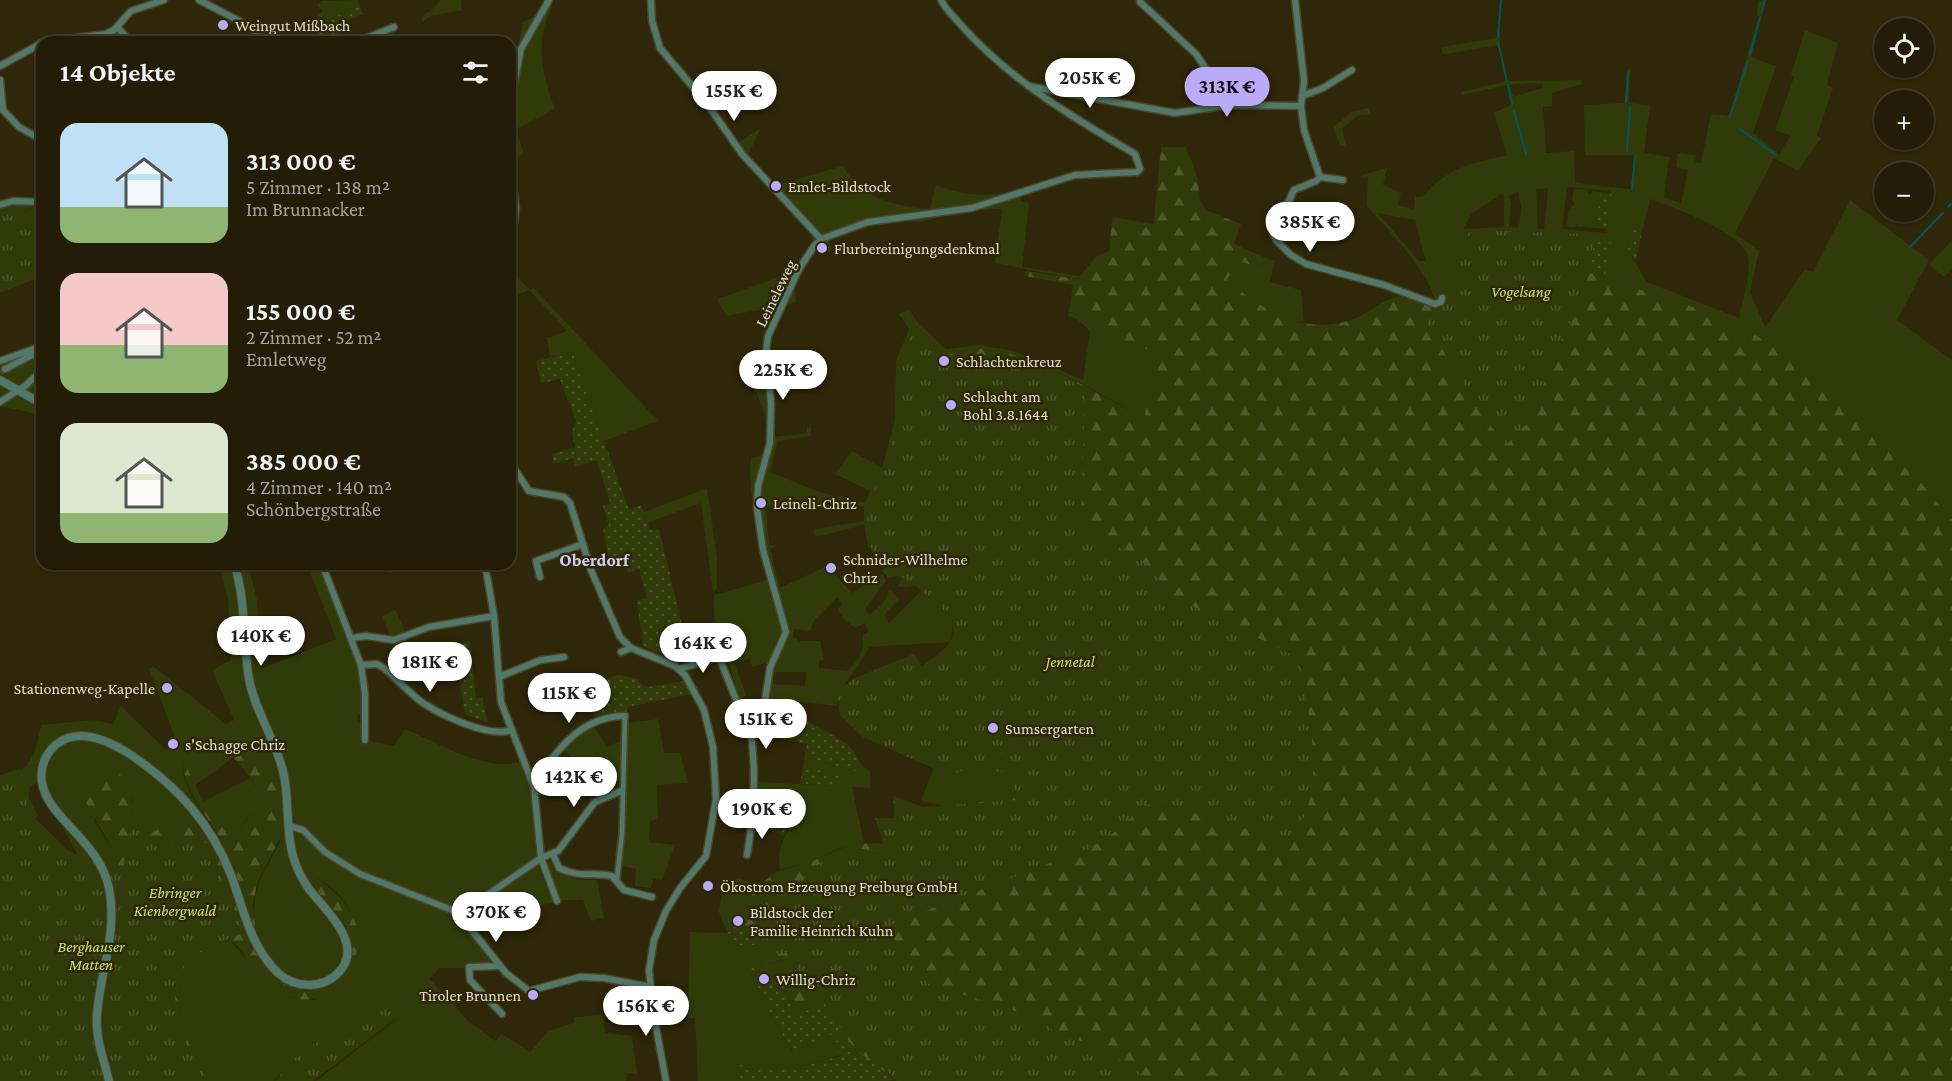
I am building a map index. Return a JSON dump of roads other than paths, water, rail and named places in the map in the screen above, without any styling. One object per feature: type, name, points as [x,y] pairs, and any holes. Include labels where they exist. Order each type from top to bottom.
[{"type":"street","points":[[102,36],[117,27],[131,11],[164,0]]},
{"type":"street","points":[[199,0],[247,25],[261,36]]},
{"type":"street","points":[[516,74],[521,49],[549,0]]},
{"type":"street","points":[[651,0],[652,21],[660,48],[708,105],[742,154],[821,239],[868,222],[975,207],[1075,176],[1128,174],[1140,169],[1135,154],[1027,86],[975,42],[941,0]]},
{"type":"street","points":[[1295,0],[1304,81],[1301,106],[1304,130],[1320,177]]},
{"type":"street","points":[[1140,2],[1197,54],[1230,105]]},
{"type":"street","points":[[117,27],[125,36]]},
{"type":"street","points":[[372,36],[394,27]]},
{"type":"street","points":[[0,66],[36,46]]},
{"type":"street","points":[[1302,96],[1323,88],[1352,70]]},
{"type":"street","points":[[0,80],[2,111],[19,127],[36,137]]},
{"type":"street","points":[[1027,86],[1174,113],[1230,105],[1301,106]]},
{"type":"street","points":[[1320,177],[1343,180]]},
{"type":"street","points":[[1320,177],[1316,181],[1298,187],[1290,195],[1274,234],[1285,249],[1306,264],[1384,285],[1435,304],[1442,302],[1442,298]]},
{"type":"street","points":[[0,205],[13,201],[36,202]]},
{"type":"street","name":"Leineleweg","points":[[749,720],[757,716],[764,707],[770,668],[786,632],[763,550],[756,508],[758,486],[770,443],[771,403],[766,352],[768,336],[799,269],[821,239]]},
{"type":"street","points":[[0,361],[36,349]]},
{"type":"street","points":[[5,369],[36,351]]},
{"type":"street","points":[[0,402],[36,377]]},
{"type":"street","points":[[0,380],[36,401]]},
{"type":"street","points":[[516,471],[529,491],[564,498],[570,503],[608,615],[620,637],[631,648],[679,669],[695,692],[708,723],[716,774],[715,816],[706,856],[680,888],[659,927],[649,970],[666,1081]]},
{"type":"street","points":[[540,577],[536,561],[583,544]]},
{"type":"street","points":[[110,1081],[97,1029],[112,926],[108,885],[101,865],[90,846],[45,794],[41,770],[47,754],[68,738],[87,736],[125,751],[162,778],[190,804],[210,832],[229,872],[247,926],[260,952],[287,980],[315,985],[330,980],[342,969],[346,957],[345,944],[338,922],[310,890],[298,869],[291,850],[284,774],[249,677],[245,612],[235,570]]},
{"type":"street","points":[[324,570],[361,665],[365,693],[365,740]]},
{"type":"street","points":[[486,570],[494,616],[501,702],[537,796],[541,858],[557,901]]},
{"type":"street","points":[[352,638],[366,636],[394,640],[429,627],[494,616]]},
{"type":"street","points":[[621,652],[631,648]]},
{"type":"street","points":[[499,677],[541,660],[564,657]]},
{"type":"street","points":[[679,669],[719,657],[738,706],[744,717],[749,720],[755,782],[753,820],[747,855]]},
{"type":"street","points":[[361,665],[377,664],[384,668],[423,703],[450,716],[490,732],[512,730]]},
{"type":"street","points":[[530,778],[542,771],[561,747],[592,722],[625,716],[621,791],[622,833],[617,879]]},
{"type":"street","points":[[458,912],[480,900],[541,858],[553,854],[565,844],[595,802],[621,791]]},
{"type":"street","points":[[289,826],[303,830],[325,852],[360,874],[458,912],[500,966],[521,987],[529,991],[580,977],[604,978],[650,987]]},
{"type":"street","points":[[553,854],[559,868],[573,874],[606,874],[617,879],[624,890],[652,897]]},
{"type":"street","points":[[500,966],[469,967],[468,974],[470,980],[502,1014]]},
{"type":"waterway","points":[[1498,37],[1501,0]]},
{"type":"waterway","points":[[1762,12],[1765,0]]},
{"type":"waterway","points":[[1750,54],[1760,18]]},
{"type":"waterway","points":[[1498,43],[1507,81]]},
{"type":"waterway","points":[[1730,116],[1748,61]]},
{"type":"waterway","points":[[1626,102],[1628,73]]},
{"type":"waterway","points":[[1508,85],[1512,104]]},
{"type":"waterway","points":[[1627,151],[1630,107]]},
{"type":"waterway","points":[[1514,111],[1526,154]]},
{"type":"waterway","points":[[1740,129],[1776,155]]},
{"type":"waterway","points":[[1632,189],[1635,156]]},
{"type":"waterway","points":[[1948,207],[1952,203]]},
{"type":"waterway","points":[[1910,247],[1943,213]]},
{"type":"tunnel","points":[[0,373],[5,369]]},
{"type":"place","name":"Weingut Mißbach","points":[[223,25]]},
{"type":"place","name":"Emlet-Bildstock","points":[[776,186]]},
{"type":"place","name":"Flurbereinigungsdenkmal","points":[[822,248]]},
{"type":"place","name":"Schlachtenkreuz","points":[[944,361]]},
{"type":"place","name":"Schlacht am Bohl 3.8.1644","points":[[951,405]]},
{"type":"place","name":"Leineli-Chriz","points":[[761,503]]},
{"type":"place","name":"Schnider-Wilhelme Chriz","points":[[831,568]]},
{"type":"place","name":"Stationenweg-Kapelle","points":[[167,688]]},
{"type":"place","name":"Sumsergarten","points":[[993,728]]},
{"type":"place","name":"s'Schagge Chriz","points":[[173,744]]},
{"type":"place","name":"Ökostrom Erzeugung Freiburg GmbH","points":[[708,886]]},
{"type":"place","name":"Bildstock der Familie Heinrich Kuhn","points":[[738,921]]},
{"type":"place","name":"Willig-Chriz","points":[[764,979]]},
{"type":"place","name":"Tiroler Brunnen","points":[[533,995]]},
{"type":"district","name":"Oberdorf","points":[[594,560]]},
{"type":"park label","name":"Vogelsang","points":[[1521,291]]},
{"type":"park label","name":"Jennetal","points":[[1070,661]]},
{"type":"park label","name":"Ebringer Kienbergwald","points":[[175,901]]},
{"type":"park label","name":"Berghauser Matten","points":[[91,955]]}]
